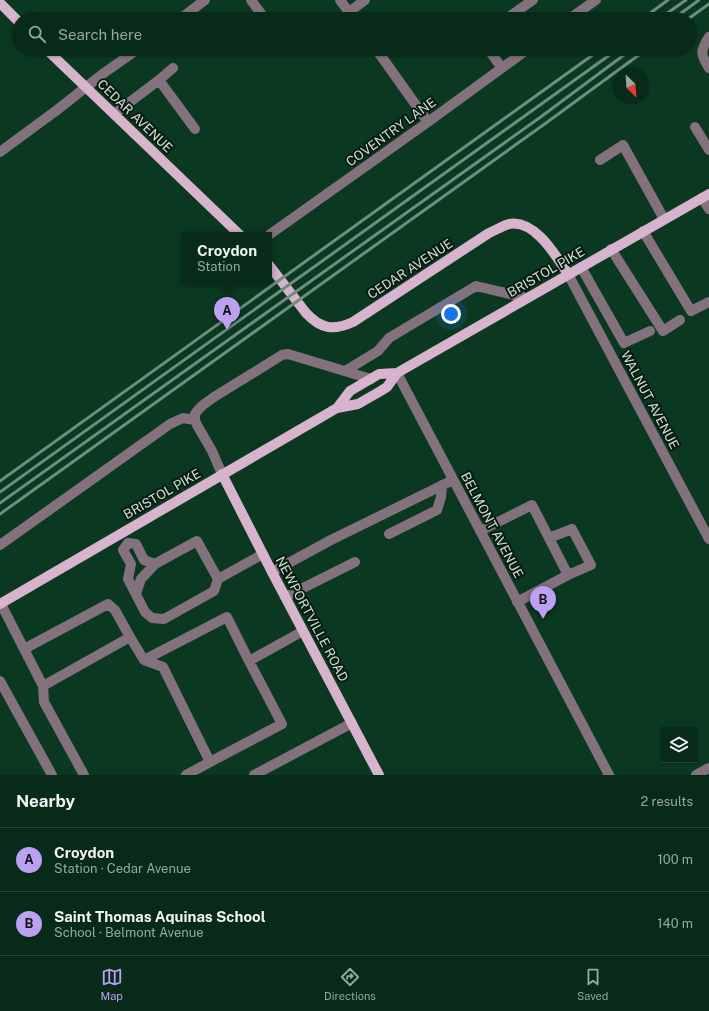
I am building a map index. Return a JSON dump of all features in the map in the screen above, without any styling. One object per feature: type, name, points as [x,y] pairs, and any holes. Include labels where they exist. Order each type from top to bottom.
[{"type":"main road","points":[[0,3],[12,15]]},
{"type":"main road","name":"CEDAR AVENUE","points":[[53,56],[237,232]]},
{"type":"main road","name":"BRISTOL PIKE","points":[[0,604],[337,408],[358,404],[387,388],[397,373],[611,249],[706,196]]},
{"type":"main road","name":"CEDAR AVENUE","points":[[272,269],[312,320],[327,327],[343,326],[353,322],[489,233],[501,226],[510,224],[520,224],[534,231],[551,249],[568,274]]},
{"type":"main road","name":"BRISTOL PIKE","points":[[337,408],[350,391],[379,374],[397,373]]},
{"type":"main road","name":"NEWPORTVILLE ROAD","points":[[222,474],[379,775]]},
{"type":"street","points":[[189,12],[205,0]]},
{"type":"street","points":[[251,0],[260,12]]},
{"type":"street","points":[[340,0],[348,12]]},
{"type":"street","points":[[355,12],[366,0]]},
{"type":"street","points":[[516,12],[533,0]]},
{"type":"street","points":[[580,12],[596,0]]},
{"type":"street","points":[[709,37],[702,48],[703,58],[709,68]]},
{"type":"street","points":[[0,152],[128,56]]},
{"type":"street","points":[[381,56],[428,122]]},
{"type":"street","points":[[493,56],[502,68]]},
{"type":"street","name":"COVENTRY LANE","points":[[272,234],[518,56]]},
{"type":"street","points":[[114,114],[173,68]]},
{"type":"street","points":[[159,80],[195,129]]},
{"type":"street","points":[[695,127],[709,150]]},
{"type":"street","points":[[600,160],[623,145],[664,219]]},
{"type":"street","points":[[706,196],[709,209]]},
{"type":"street","points":[[643,231],[691,311],[709,302]]},
{"type":"street","points":[[611,249],[663,331],[680,320]]},
{"type":"street","points":[[581,267],[624,343],[650,330]]},
{"type":"street","name":"WALNUT AVENUE","points":[[568,274],[709,539]]},
{"type":"street","points":[[345,371],[378,351],[389,338],[476,286],[526,298]]},
{"type":"street","points":[[222,474],[195,420],[195,414],[203,405],[282,355],[288,354],[371,379]]},
{"type":"street","name":"BELMONT AVENUE","points":[[397,373],[608,775]]},
{"type":"street","points":[[0,545],[170,424],[183,418],[195,420]]},
{"type":"street","points":[[272,572],[331,540],[453,480]]},
{"type":"street","points":[[389,534],[437,510],[441,497],[442,485]]},
{"type":"street","points":[[480,531],[532,505],[568,575]]},
{"type":"street","points":[[517,602],[568,575],[591,565],[572,529],[549,538]]},
{"type":"street","points":[[122,533],[128,543]]},
{"type":"street","points":[[136,594],[141,579],[155,564],[197,541],[218,579]]},
{"type":"street","points":[[128,543],[136,544],[144,560],[155,564]]},
{"type":"street","points":[[128,543],[123,550],[131,564],[128,579],[145,612],[152,618],[164,619],[214,592],[218,579],[263,554]]},
{"type":"street","points":[[286,597],[355,562]]},
{"type":"street","points":[[0,604],[43,686],[44,702],[84,775]]},
{"type":"street","points":[[24,649],[108,604],[115,610],[144,660],[163,667],[210,762]]},
{"type":"street","points":[[144,660],[227,617],[282,724],[186,775]]},
{"type":"street","points":[[249,661],[303,631]]},
{"type":"street","points":[[43,686],[130,638]]},
{"type":"street","points":[[0,681],[52,775]]},
{"type":"street","points":[[254,775],[352,723]]},
{"type":"street","points":[[696,775],[709,768]]},
{"type":"railway","points":[[652,12],[668,0]]},
{"type":"railway","points":[[669,12],[686,0]]},
{"type":"railway","points":[[683,12],[699,0]]},
{"type":"railway","points":[[697,13],[709,4]]},
{"type":"railway","points":[[0,481],[591,56]]},
{"type":"railway","points":[[0,492],[608,56]]},
{"type":"railway","points":[[0,503],[542,116],[623,56]]},
{"type":"railway","points":[[0,514],[637,56]]},
{"type":"place","name":"Croydon","points":[[227,330]]},
{"type":"place","name":"Saint Thomas Aquinas School","points":[[543,619]]}]
